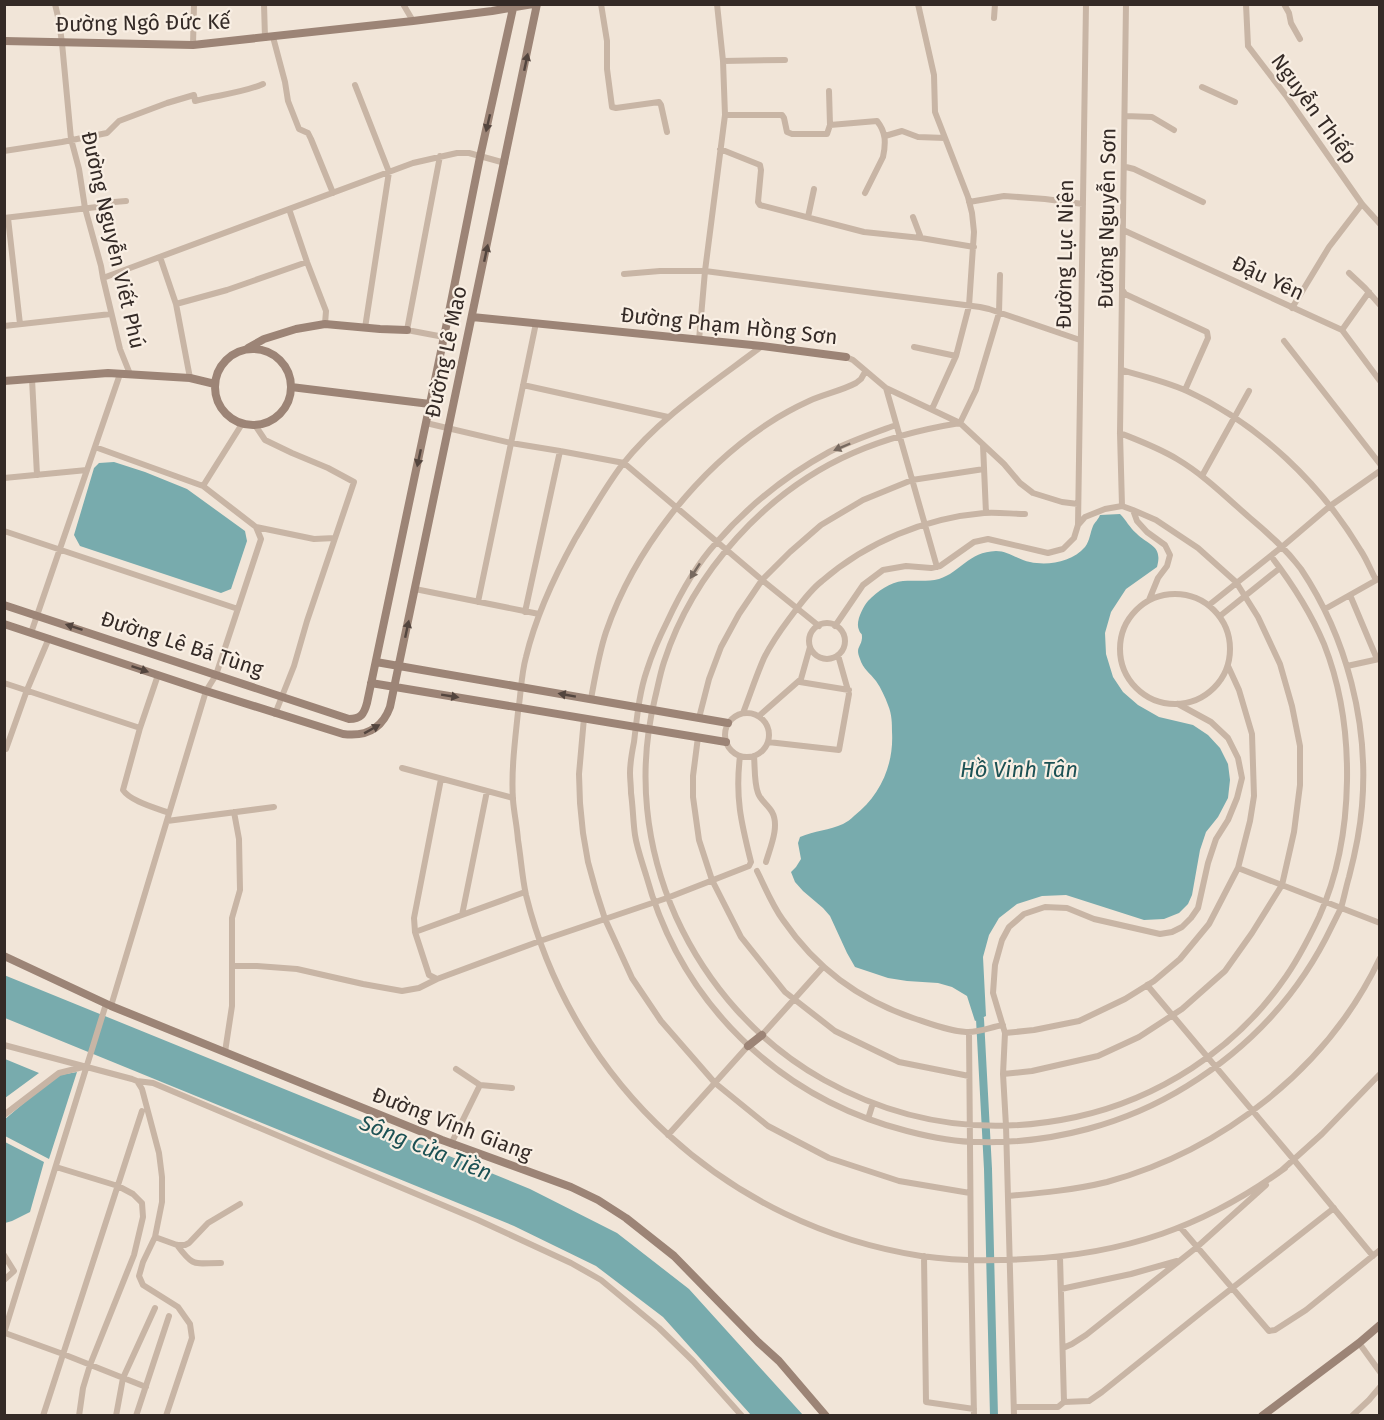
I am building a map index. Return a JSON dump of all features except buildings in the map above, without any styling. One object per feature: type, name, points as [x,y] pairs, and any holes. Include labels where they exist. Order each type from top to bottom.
[{"type":"street","name":"Đường Nguyễn Viết Phú","points":[[55,4],[62,43],[71,139],[111,314],[120,349],[130,375]]},
{"type":"street","points":[[193,45],[194,4]]},
{"type":"street","points":[[264,4],[269,37],[285,82],[288,101],[299,129],[308,133],[311,139],[333,193]]},
{"type":"street","points":[[403,4],[413,21]]},
{"type":"street","name":"Đường Ngô Đức Kế","points":[[4,41],[193,45],[413,21],[491,8],[533,4]]},
{"type":"street","name":"Đường Lê Mao","points":[[343,734],[358,735],[371,731],[384,720],[390,706],[537,4]]},
{"type":"street","points":[[601,4],[607,41],[606,64],[612,107],[659,102],[667,132]]},
{"type":"street","points":[[699,340],[705,271],[725,115],[723,61],[717,4]]},
{"type":"street","points":[[918,4],[934,75],[935,112],[969,202],[974,222],[969,306],[956,356],[932,409]]},
{"type":"street","points":[[994,18],[995,4]]},
{"type":"street","name":"Đường Lục Niên","points":[[1078,525],[1086,4]]},
{"type":"street","name":"Đường Nguyễn Sơn","points":[[1122,506],[1120,433],[1126,4]]},
{"type":"street","name":"Nguyễn Thiếp","points":[[1246,4],[1248,46],[1362,204],[1380,224]]},
{"type":"street","points":[[1284,4],[1299,39]]},
{"type":"street","name":"Đường Lê Mao","points":[[349,718],[360,717],[367,704],[480,157],[514,6]]},
{"type":"street","points":[[723,61],[785,60]]},
{"type":"street","points":[[4,151],[107,133],[119,121],[176,100],[194,95],[195,101],[263,84]]},
{"type":"street","points":[[356,85],[389,172],[365,328]]},
{"type":"street","points":[[1202,87],[1235,102]]},
{"type":"street","points":[[725,115],[782,115],[787,132],[827,134],[830,124],[830,91]]},
{"type":"street","points":[[1125,116],[1152,117],[1174,130]]},
{"type":"street","points":[[830,124],[877,121],[885,136],[883,157],[865,193]]},
{"type":"street","points":[[885,136],[902,131],[918,138],[945,138]]},
{"type":"street","points":[[720,149],[760,165],[758,204],[864,232],[974,247]]},
{"type":"street","points":[[103,278],[413,163],[440,156],[469,153],[505,163]]},
{"type":"street","points":[[407,330],[440,156]]},
{"type":"street","points":[[1124,169],[1126,167],[1134,169],[1203,202]]},
{"type":"street","points":[[808,217],[814,189]]},
{"type":"street","points":[[969,202],[1004,196],[1083,204]]},
{"type":"street","points":[[20,324],[6,218],[126,201]]},
{"type":"street","points":[[1292,308],[1329,247],[1362,204]]},
{"type":"street","points":[[289,209],[326,311],[325,324]]},
{"type":"street","points":[[913,217],[921,238]]},
{"type":"street","name":"Đậu Yên","points":[[1123,230],[1342,330],[1380,381]]},
{"type":"street","points":[[160,257],[176,304],[190,378]]},
{"type":"street","points":[[176,304],[226,290],[307,262]]},
{"type":"street","points":[[624,274],[705,271],[969,306],[988,309],[1080,340]]},
{"type":"street","points":[[1349,273],[1380,305]]},
{"type":"street","points":[[1000,274],[999,313],[976,390],[960,423],[899,436],[850,454],[804,480],[763,512],[726,550],[701,585],[679,623],[663,663],[648,729],[645,760],[648,818],[657,864],[668,898],[686,939],[709,977],[738,1012],[770,1043],[806,1070],[845,1092],[887,1109],[930,1121],[973,1125],[1006,1126],[1052,1122],[1097,1112],[1140,1097],[1181,1076],[1219,1049],[1253,1018],[1282,983],[1306,944],[1325,902],[1338,860],[1345,816],[1347,772],[1344,728],[1338,690],[1323,641],[1306,608],[1271,556]]},
{"type":"street","points":[[1122,291],[1208,332],[1208,338],[1185,390]]},
{"type":"street","points":[[1342,330],[1368,292]]},
{"type":"street","points":[[4,326],[111,314]]},
{"type":"street","name":"Đường Phạm Hồng Sơn","points":[[472,318],[762,346],[846,357],[853,360],[886,388],[960,423],[1004,464],[1020,483],[1033,492],[1062,502],[1078,504]]},
{"type":"street","points":[[478,602],[536,323]]},
{"type":"street","points":[[245,350],[263,350],[279,358],[287,368],[291,380],[291,393],[287,405],[279,416],[255,425],[242,424],[230,418],[221,408],[214,384],[217,372],[224,362],[233,354],[264,339],[296,328],[325,324],[407,330],[444,337]]},
{"type":"street","points":[[1284,341],[1380,464]]},
{"type":"street","points":[[762,346],[668,417],[624,464],[591,512],[550,586],[525,658],[515,741],[513,798],[525,892],[557,985],[605,1066],[635,1102],[668,1135],[705,1166],[744,1192],[786,1215],[831,1233],[865,1244],[924,1256],[1009,1260],[1060,1257],[1125,1245],[1180,1227],[1229,1204],[1285,1168]]},
{"type":"street","points":[[914,347],[956,356]]},
{"type":"street","points":[[1121,370],[1185,390],[1235,417],[1280,453],[1314,487],[1330,506],[1378,579],[1325,609]]},
{"type":"street","points":[[591,699],[606,632],[619,600],[652,540],[676,507],[706,474],[769,423],[808,402],[856,383],[865,372]]},
{"type":"street","points":[[4,381],[108,373],[190,378],[214,384]]},
{"type":"street","points":[[31,633],[120,374]]},
{"type":"street","points":[[32,379],[37,475]]},
{"type":"street","points":[[523,385],[668,417]]},
{"type":"street","points":[[291,387],[430,404]]},
{"type":"street","points":[[886,388],[937,567]]},
{"type":"street","points":[[1202,476],[1248,391]]},
{"type":"street","points":[[426,423],[511,443],[624,464],[819,626]]},
{"type":"street","points":[[203,486],[242,424]]},
{"type":"street","points":[[255,425],[265,440],[354,482],[294,666],[275,714]]},
{"type":"street","points":[[896,425],[831,451],[782,481],[717,541],[680,595],[645,673],[630,772],[635,837],[653,902],[670,942],[692,980],[718,1015],[748,1046],[791,1080],[838,1107],[916,1134],[970,1142],[1007,1142],[1050,1137],[1081,1130],[1132,1114],[1171,1096],[1215,1067],[1242,1046],[1272,1016],[1299,982],[1322,946],[1341,908],[1354,857],[1362,809],[1364,761],[1359,713],[1347,666],[1325,609],[1283,546],[1202,476],[1178,459],[1120,433]]},
{"type":"street","points":[[983,445],[986,513]]},
{"type":"street","points":[[95,447],[203,486],[256,527],[314,540],[335,538]]},
{"type":"street","points":[[525,612],[560,451]]},
{"type":"street","points":[[699,718],[709,679],[721,647],[739,614],[762,580],[790,552],[821,525],[863,500],[912,480],[984,469]]},
{"type":"street","points":[[4,478],[87,470]]},
{"type":"street","points":[[1209,605],[1330,506],[1380,471]]},
{"type":"street","points":[[836,626],[863,585],[883,570],[906,566],[937,567],[974,542],[988,539],[1048,553],[1063,549],[1074,538],[1078,525],[1085,517],[1105,509],[1122,506],[1156,520],[1198,548],[1236,582],[1258,617],[1280,664],[1292,706],[1299,746],[1300,785],[1296,820],[1282,885],[1252,933],[1225,970],[1182,1009],[1139,1037],[1098,1056],[1032,1071],[1004,1074]]},
{"type":"street","points":[[1133,510],[1137,521],[1147,532],[1166,544],[1170,555],[1167,566],[1158,578],[1149,600]]},
{"type":"street","points":[[743,713],[765,656],[778,634],[820,582],[844,563],[872,546],[925,524],[953,517],[986,513],[1025,514]]},
{"type":"street","points":[[146,1387],[4,1333],[206,691],[216,675],[261,540],[256,527]]},
{"type":"street","points":[[4,531],[238,609]]},
{"type":"street","points":[[1220,616],[1280,568]]},
{"type":"street","points":[[415,589],[539,614]]},
{"type":"street","points":[[1179,594],[1195,597],[1209,605],[1220,616],[1229,638],[1228,666],[1219,682],[1208,693],[1194,701],[1178,704],[1162,703],[1141,693],[1130,681],[1123,668],[1119,652],[1123,629],[1136,609],[1149,600],[1164,595],[1179,594]]},
{"type":"street","points":[[1347,666],[1378,659],[1350,595]]},
{"type":"street","name":"Đường Lê Bá Tùng","points":[[4,605],[349,718]]},
{"type":"street","name":"Đường Lê Bá Tùng","points":[[4,624],[275,714],[343,734]]},
{"type":"street","points":[[759,716],[800,682],[810,647],[810,635],[819,626],[827,624],[836,626],[842,632],[843,648],[831,659],[815,654],[810,647]]},
{"type":"street","points":[[6,750],[27,690],[49,639]]},
{"type":"street","points":[[768,741],[839,750],[849,690],[838,655]]},
{"type":"street","points":[[376,662],[728,723]]},
{"type":"street","points":[[1005,1033],[1079,1021],[1125,999],[1147,985],[1180,958],[1209,924],[1238,868],[1254,796],[1252,735],[1246,710],[1228,666]]},
{"type":"street","points":[[158,675],[140,728],[123,791],[124,794],[169,813]]},
{"type":"street","points":[[800,682],[849,690]]},
{"type":"street","points":[[4,683],[140,728]]},
{"type":"street","points":[[371,683],[726,742]]},
{"type":"street","points":[[1338,690],[1352,687]]},
{"type":"street","points":[[1014,1416],[1004,1074],[1005,1033],[993,993],[994,965],[1009,927],[1024,914],[1045,907],[1067,908],[1094,919],[1160,934],[1182,927],[1191,918],[1198,908],[1208,862],[1216,839],[1228,820],[1242,778],[1238,758],[1228,738],[1211,722],[1178,704]]},
{"type":"street","points":[[743,713],[753,713],[759,716],[768,727],[768,741],[754,756],[740,756],[734,753],[726,742],[725,729],[728,723],[743,713]]},
{"type":"street","points":[[584,718],[579,774],[580,803],[591,872],[605,919],[632,978],[661,1021],[715,1083],[768,1126],[829,1158],[899,1181],[970,1193]]},
{"type":"street","points":[[698,737],[693,776],[695,819],[704,860],[741,937],[785,992],[835,1030],[899,1062],[969,1076]]},
{"type":"street","points":[[232,966],[297,969],[402,991],[419,988],[437,979],[540,941],[668,898],[748,867],[751,863],[738,801],[740,756]]},
{"type":"street","points":[[754,756],[757,791],[774,817],[774,836],[766,862]]},
{"type":"street","points":[[402,768],[513,798]]},
{"type":"street","points":[[437,979],[429,975],[415,932],[414,912],[441,779]]},
{"type":"street","points":[[462,915],[487,791]]},
{"type":"street","points":[[167,820],[274,807]]},
{"type":"street","points":[[225,1052],[232,1015],[232,918],[240,890],[239,839],[234,812]]},
{"type":"street","points":[[1238,868],[1380,923]]},
{"type":"street","points":[[757,871],[782,919],[807,950],[823,967],[860,995],[899,1013],[949,1030],[971,1032],[1003,1025]]},
{"type":"street","points":[[415,932],[525,892]]},
{"type":"street","name":"Đường Vĩnh Giang","points":[[4,956],[109,1005],[451,1144],[572,1187],[598,1200],[626,1218],[674,1256],[779,1361],[826,1416]]},
{"type":"street","points":[[1008,1196],[1057,1192],[1106,1182],[1153,1167],[1198,1146],[1241,1120],[1280,1089],[1315,1054],[1346,1016],[1380,958]]},
{"type":"street","points":[[668,1135],[823,967]]},
{"type":"street","points":[[1147,985],[1373,1256]]},
{"type":"street","points":[[924,1256],[926,1402],[974,1412],[974,1260],[970,1193],[970,1142],[973,1125],[969,1076],[971,1032]]},
{"type":"street","points":[[4,1045],[88,1063],[137,1081],[153,1083],[478,1220],[571,1263],[601,1280],[659,1328],[693,1361],[742,1416]]},
{"type":"street","points":[[4,1115],[59,1073],[88,1063]]},
{"type":"street","points":[[456,1069],[480,1085],[512,1088]]},
{"type":"street","points":[[1063,1348],[1086,1335],[1197,1247],[1322,1134],[1380,1074]]},
{"type":"street","points":[[137,1081],[142,1089],[162,1177],[162,1208],[139,1276],[143,1285],[178,1307],[190,1324],[192,1338],[166,1416]]},
{"type":"street","points":[[451,1144],[480,1085]]},
{"type":"street","points":[[868,1119],[873,1103]]},
{"type":"street","points":[[44,1416],[142,1111]]},
{"type":"street","points":[[56,1167],[118,1186],[133,1194],[142,1203],[143,1217],[134,1255],[90,1365],[83,1388],[79,1416]]},
{"type":"street","points":[[154,1237],[177,1245],[188,1244],[208,1223],[240,1204]]},
{"type":"street","points":[[1014,1407],[1058,1407],[1064,1402],[1089,1401],[1334,1208]]},
{"type":"street","points":[[1180,1227],[1269,1330],[1275,1330],[1305,1310],[1380,1250]]},
{"type":"street","points":[[177,1245],[191,1262],[221,1263]]},
{"type":"street","points":[[4,1255],[14,1271],[4,1280]]},
{"type":"street","points":[[1060,1257],[1064,1402]]},
{"type":"street","points":[[1061,1289],[1156,1268],[1182,1259]]},
{"type":"street","points":[[116,1416],[123,1378],[155,1308]]},
{"type":"street","points":[[136,1416],[169,1316]]},
{"type":"street","points":[[1262,1416],[1380,1325]]},
{"type":"street","points":[[1359,1343],[1380,1372]]},
{"type":"street","points":[[1355,1414],[1380,1387]]},
{"type":"water","points":[[114,462],[187,489],[245,531],[247,541],[231,589],[221,593],[80,546],[74,535],[94,468],[99,463]]},
{"type":"water","name":"Hồ Vinh Tân","points":[[1120,514],[1134,531],[1154,547],[1158,560],[1157,567],[1126,589],[1111,612],[1105,633],[1106,654],[1113,677],[1123,692],[1138,705],[1159,717],[1193,725],[1208,735],[1220,748],[1228,764],[1230,780],[1228,798],[1218,817],[1206,832],[1200,850],[1192,895],[1188,904],[1179,913],[1164,919],[1144,920],[1066,895],[1042,896],[1017,904],[999,918],[989,935],[983,957],[986,1016],[975,1021],[967,996],[952,987],[938,983],[888,978],[855,967],[830,916],[795,882],[791,872],[801,859],[798,843],[800,837],[838,826],[850,819],[871,799],[888,768],[892,744],[891,715],[881,690],[863,666],[859,655],[862,635],[858,627],[859,619],[868,601],[889,585],[903,581],[939,579],[947,576],[971,558],[986,552],[1000,551],[1037,563],[1052,563],[1067,559],[1085,547],[1100,515]]},
{"type":"water","name":"Sông Cửa Tiền","points":[[4,975],[530,1189],[617,1233],[689,1289],[803,1415],[751,1415],[663,1317],[596,1266],[514,1226],[5,1018]]},
{"type":"water","points":[[4,1059],[39,1073],[5,1098]]},
{"type":"water","points":[[77,1072],[49,1159],[5,1136],[4,1120],[60,1075]]},
{"type":"water","points":[[5,1142],[44,1162],[30,1212],[5,1223]]},
{"type":"waterway","points":[[980,1019],[988,1169],[994,1416]]}]
